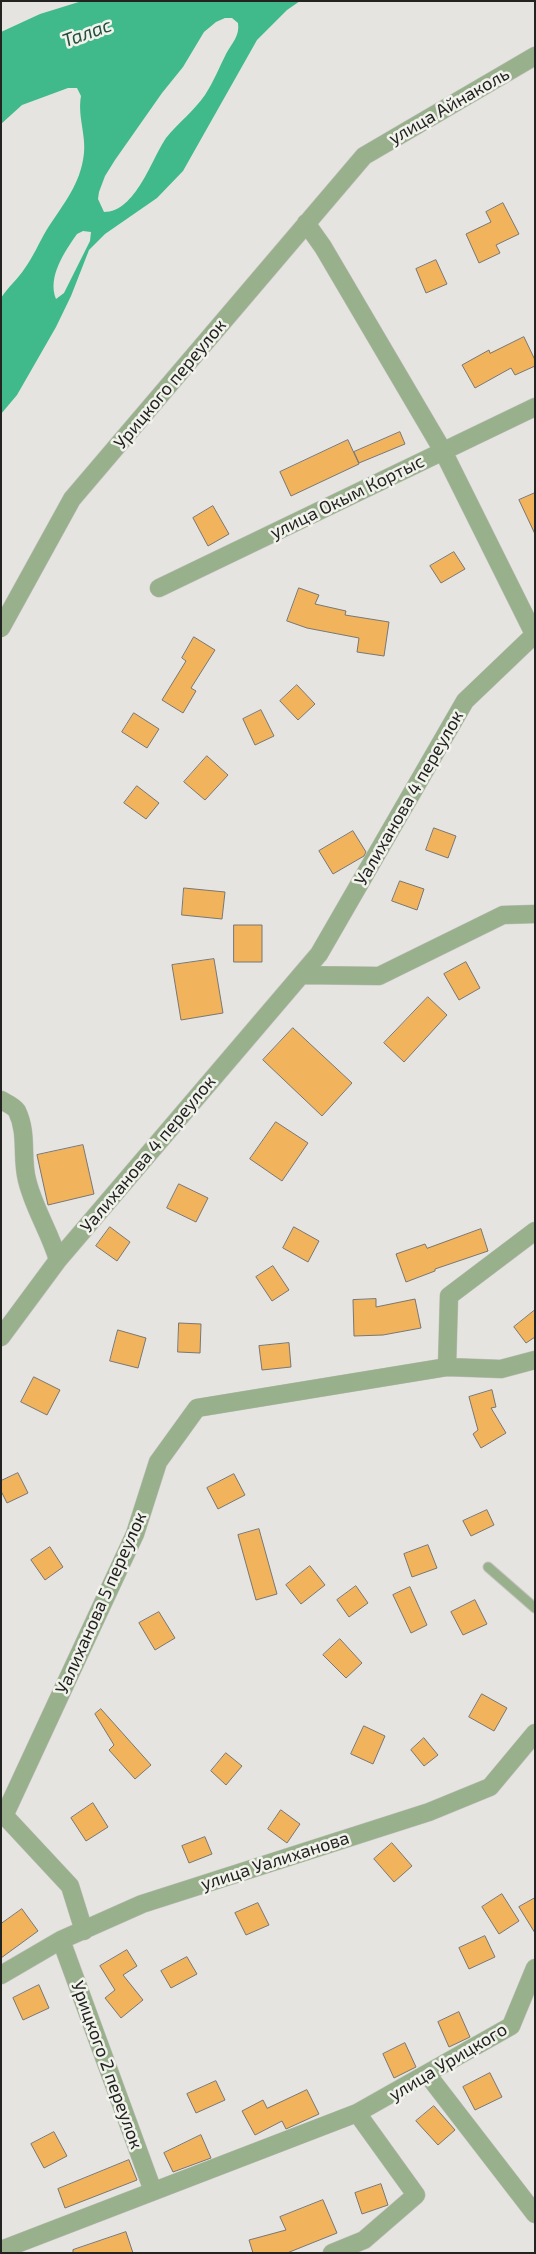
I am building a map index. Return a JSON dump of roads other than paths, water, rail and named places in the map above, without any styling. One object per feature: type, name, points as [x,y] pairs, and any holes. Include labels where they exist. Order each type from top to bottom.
[{"type":"street","name":"улица Айнаколь","points":[[364,156],[535,56]]},
{"type":"street","name":"Урицкого переулок","points":[[1,628],[72,499],[364,156]]},
{"type":"street","points":[[306,223],[323,247],[443,451],[534,635]]},
{"type":"street","name":"улица Окым Кортыс","points":[[159,588],[535,407]]},
{"type":"street","name":"Уалиханова 4 переулок","points":[[1,1336],[58,1260],[319,954],[465,701],[534,635]]},
{"type":"street","points":[[301,975],[379,976],[503,915],[535,914]]},
{"type":"street","points":[[1,1100],[16,1109],[24,1131],[26,1178],[40,1219],[51,1237],[58,1260]]},
{"type":"street","points":[[447,1367],[449,1296],[535,1231]]},
{"type":"street","name":"Уалиханова 5 переулок","points":[[3,1813],[136,1534],[158,1462],[197,1408],[447,1367],[501,1369],[535,1360]]},
{"type":"street","name":"улица Уалиханова","points":[[1,1975],[62,1940],[142,1904],[429,1812],[490,1787],[535,1733]]},
{"type":"street","points":[[3,1813],[70,1886],[84,1931]]},
{"type":"street","name":"Урицкого 2 переулок","points":[[62,1940],[153,2191]]},
{"type":"street","name":"улица Урицкого","points":[[1,2250],[357,2113],[511,2026],[535,1968]]},
{"type":"street","points":[[427,2074],[535,2214]]},
{"type":"street","points":[[332,2253],[364,2240],[416,2195],[357,2113]]},
{"type":"lane","points":[[488,1567],[535,1608]]},
{"type":"water","name":"Талас","points":[[82,1],[300,1],[287,10],[257,40],[183,171],[157,198],[105,234],[89,250],[71,296],[56,327],[17,395],[1,414],[1,298],[28,264],[68,197],[81,170],[84,152],[84,136],[80,112],[81,96],[77,88],[68,88],[22,105],[1,124],[1,32],[40,14]],"holes":[[[225,18],[232,18],[238,23],[238,32],[205,95],[166,138],[134,194],[115,210],[104,212],[98,199],[105,176],[162,93],[183,67],[204,32],[216,22]],[[83,231],[91,232],[90,241],[64,293],[56,299],[54,282],[59,265],[67,248],[77,234]]]}]
